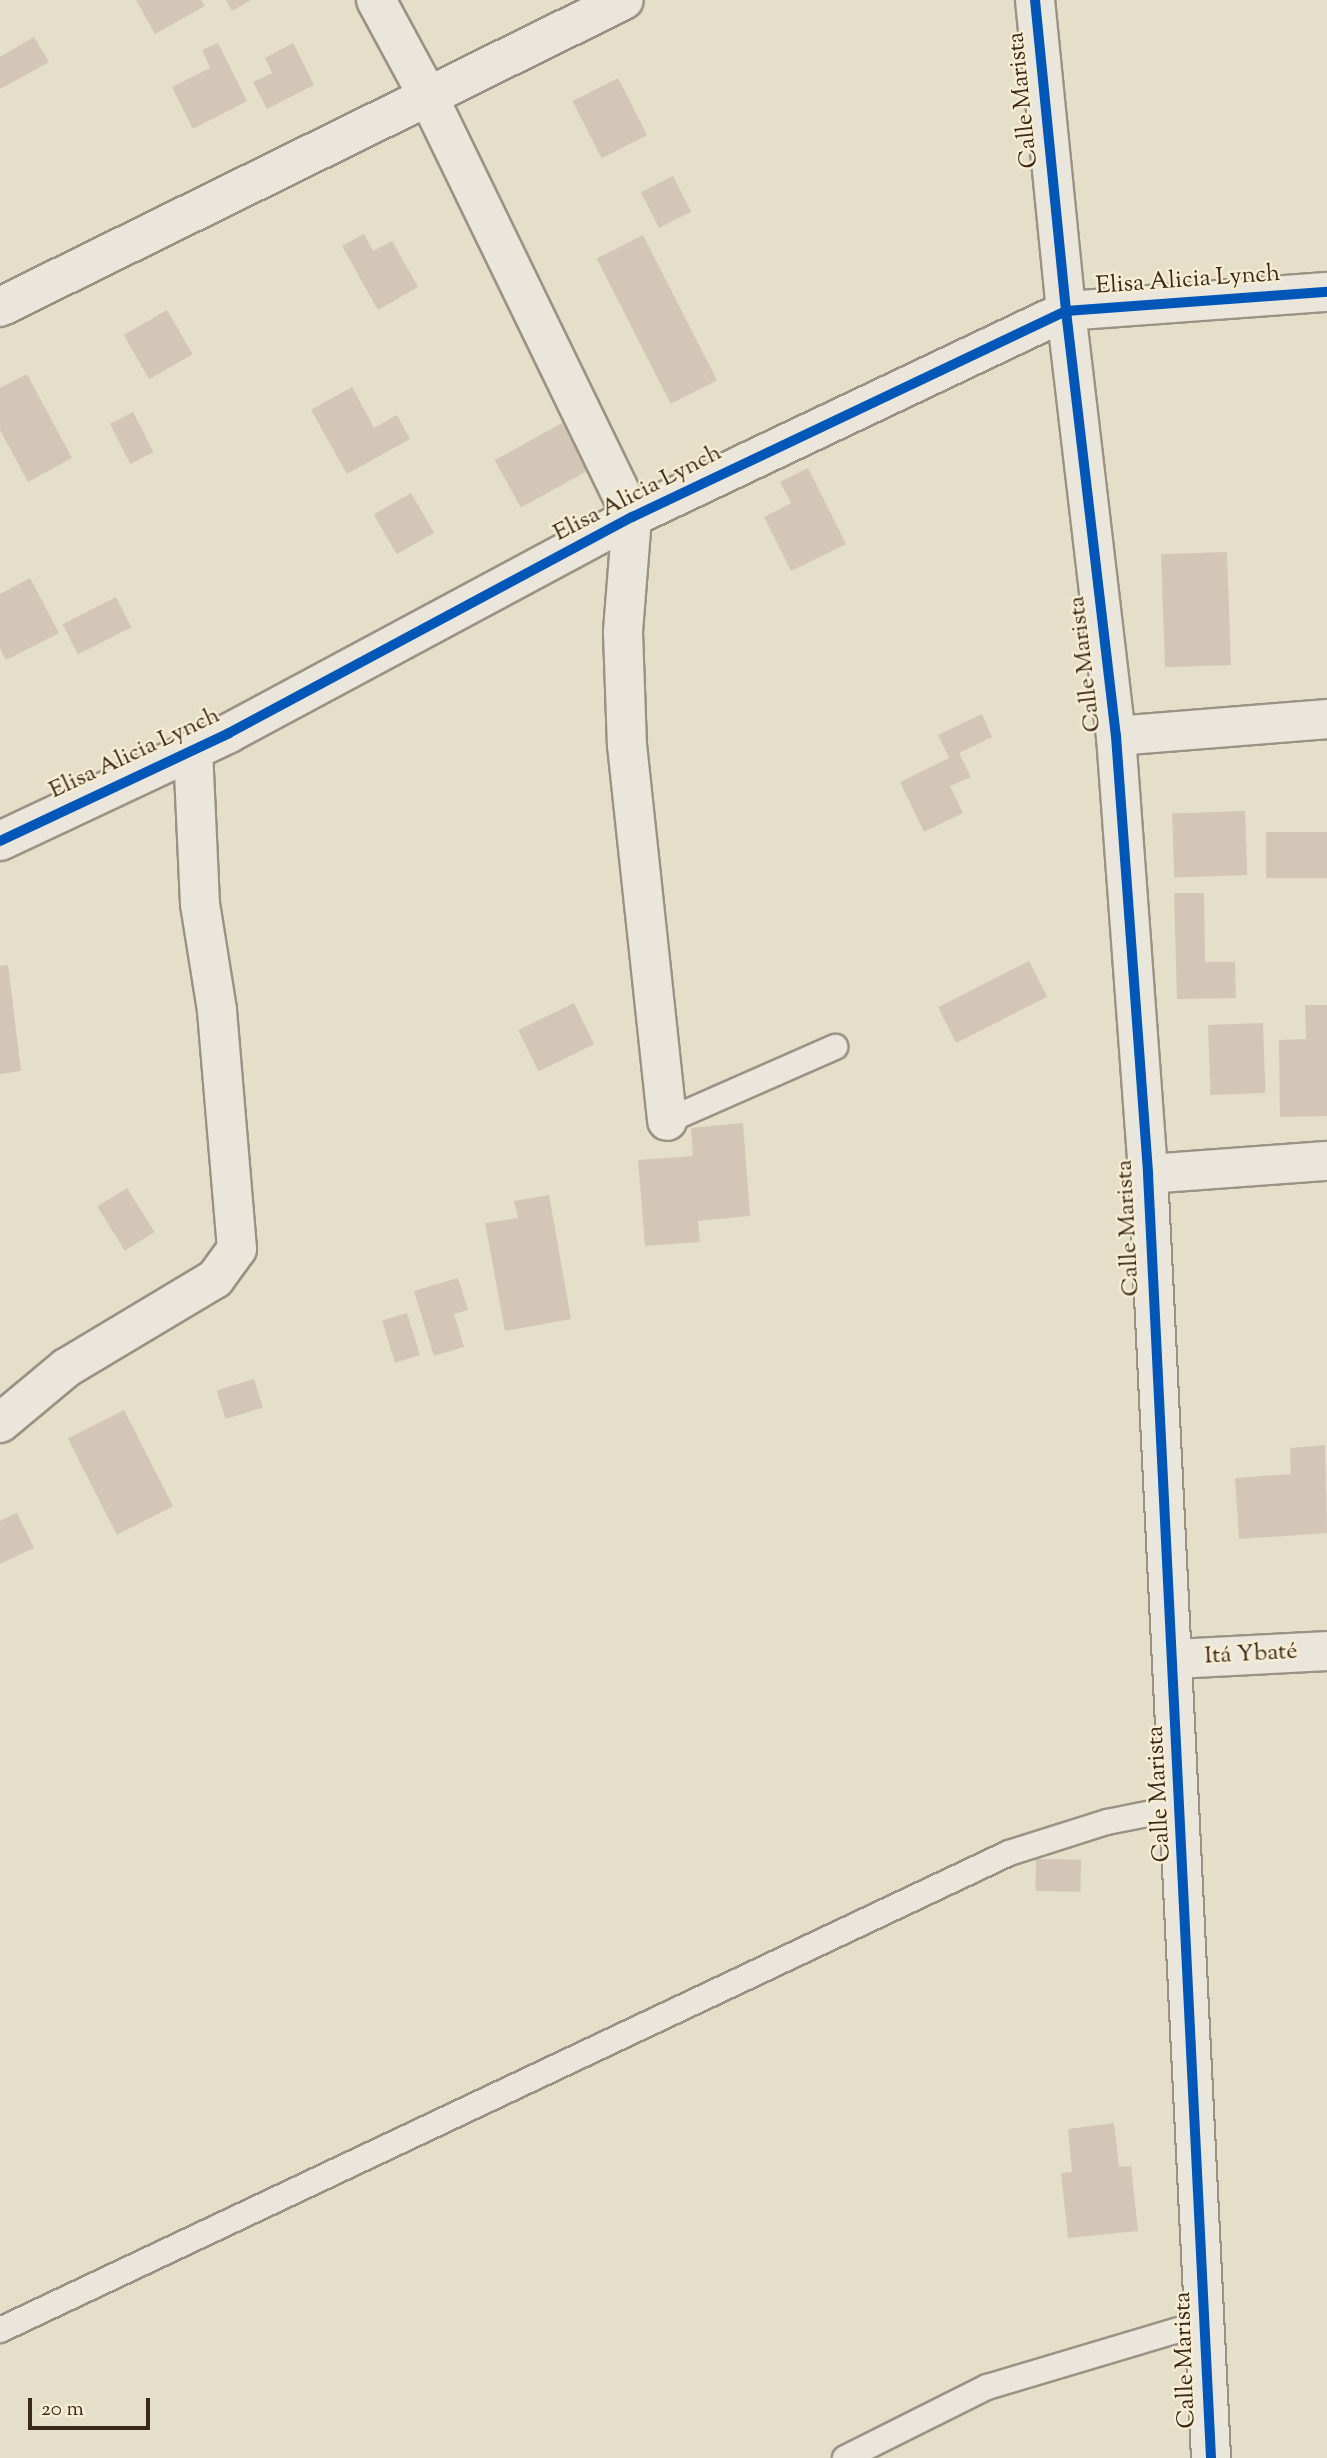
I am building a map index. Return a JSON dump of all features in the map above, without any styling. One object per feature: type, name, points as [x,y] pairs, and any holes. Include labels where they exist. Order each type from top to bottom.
[{"type":"street","points":[[376,0],[428,96],[632,517],[623,632],[627,745],[667,1121]]},
{"type":"street","points":[[0,307],[624,0]]},
{"type":"street","name":"Calle Marista","points":[[1035,0],[1066,311],[1116,736],[1148,1174],[1175,1659],[1211,2458]]},
{"type":"street","name":"Elisa Alicia Lynch","points":[[0,841],[193,750],[396,647],[632,517],[1066,311],[1327,292]]},
{"type":"street","points":[[1116,736],[1327,719]]},
{"type":"street","points":[[0,1423],[66,1368],[215,1279],[237,1249],[217,1010],[200,904],[193,750]]},
{"type":"street","points":[[1148,1174],[1327,1161]]},
{"type":"street","name":"Itá Ybaté","points":[[1175,1659],[1327,1651]]},
{"type":"lane","points":[[667,1121],[835,1047]]},
{"type":"lane","points":[[0,2330],[1009,1853],[1107,1822],[1182,1807]]},
{"type":"lane","points":[[845,2458],[987,2387],[1205,2322]]},
{"type":"building","points":[[136,0],[201,0],[205,6],[155,34]]},
{"type":"building","points":[[226,0],[251,0],[232,11]]},
{"type":"building","points":[[34,37],[49,62],[0,89],[0,57]]},
{"type":"building","points":[[218,43],[247,101],[193,129],[172,87],[210,68],[202,50]]},
{"type":"building","points":[[293,43],[314,85],[267,109],[253,82],[272,73],[265,58]]},
{"type":"building","points":[[618,78],[647,135],[602,158],[573,101]]},
{"type":"building","points":[[673,176],[691,212],[659,228],[641,192]]},
{"type":"building","points":[[364,234],[373,251],[392,241],[418,287],[378,310],[342,246]]},
{"type":"building","points":[[643,235],[717,380],[671,404],[597,259]]},
{"type":"building","points":[[167,310],[193,354],[149,379],[124,335]]},
{"type":"building","points":[[27,374],[72,458],[28,482],[0,430],[0,388]]},
{"type":"building","points":[[352,387],[374,428],[397,415],[410,439],[347,474],[311,410]]},
{"type":"building","points":[[133,412],[153,452],[130,464],[110,424]]},
{"type":"building","points":[[562,423],[588,470],[521,508],[495,460]]},
{"type":"building","points":[[808,468],[846,544],[791,571],[764,517],[791,503],[780,482]]},
{"type":"building","points":[[411,493],[434,533],[397,554],[374,514]]},
{"type":"building","points":[[1227,552],[1231,665],[1165,667],[1161,554]]},
{"type":"building","points":[[30,578],[59,633],[6,660],[0,649],[0,594]]},
{"type":"building","points":[[116,597],[131,627],[78,655],[63,624]]},
{"type":"building","points":[[982,714],[992,737],[959,753],[971,777],[950,786],[963,813],[924,832],[900,782],[949,758],[938,735]]},
{"type":"building","points":[[1245,811],[1247,875],[1174,878],[1172,814]]},
{"type":"building","points":[[1266,832],[1327,832],[1327,878],[1266,878]]},
{"type":"building","points":[[1174,893],[1204,893],[1205,962],[1235,962],[1236,998],[1177,999]]},
{"type":"building","points":[[1029,961],[1047,997],[956,1043],[938,1007]]},
{"type":"building","points":[[8,965],[21,1071],[0,1074],[0,966]]},
{"type":"building","points":[[574,1003],[594,1044],[538,1072],[518,1030]]},
{"type":"building","points":[[1305,1005],[1327,1005],[1327,1116],[1280,1117],[1279,1040],[1306,1039]]},
{"type":"building","points":[[1263,1023],[1265,1093],[1210,1095],[1208,1025]]},
{"type":"building","points":[[743,1123],[750,1216],[698,1221],[700,1242],[645,1246],[638,1160],[693,1156],[691,1128]]},
{"type":"building","points":[[127,1188],[155,1232],[125,1251],[97,1207]]},
{"type":"building","points":[[549,1195],[571,1319],[505,1331],[485,1223],[518,1218],[514,1201]]},
{"type":"building","points":[[458,1278],[468,1310],[454,1314],[464,1347],[434,1356],[414,1291]]},
{"type":"building","points":[[407,1313],[420,1355],[395,1363],[382,1321]]},
{"type":"building","points":[[254,1379],[263,1408],[225,1419],[217,1390]]},
{"type":"building","points":[[124,1410],[173,1506],[117,1535],[68,1439]]},
{"type":"building","points":[[1325,1445],[1327,1533],[1239,1539],[1235,1478],[1291,1474],[1290,1448]]},
{"type":"building","points":[[17,1513],[34,1548],[0,1564],[0,1521]]},
{"type":"building","points":[[1036,1859],[1081,1860],[1080,1892],[1035,1891]]},
{"type":"building","points":[[1114,2123],[1119,2167],[1131,2166],[1138,2231],[1068,2238],[1061,2173],[1072,2172],[1068,2129]]},
{"type":"cycle path","points":[[1035,0],[1066,311],[1116,736],[1148,1174],[1211,2458]]},
{"type":"cycle path","points":[[0,841],[229,733],[632,517],[1066,311],[1327,292]]}]
